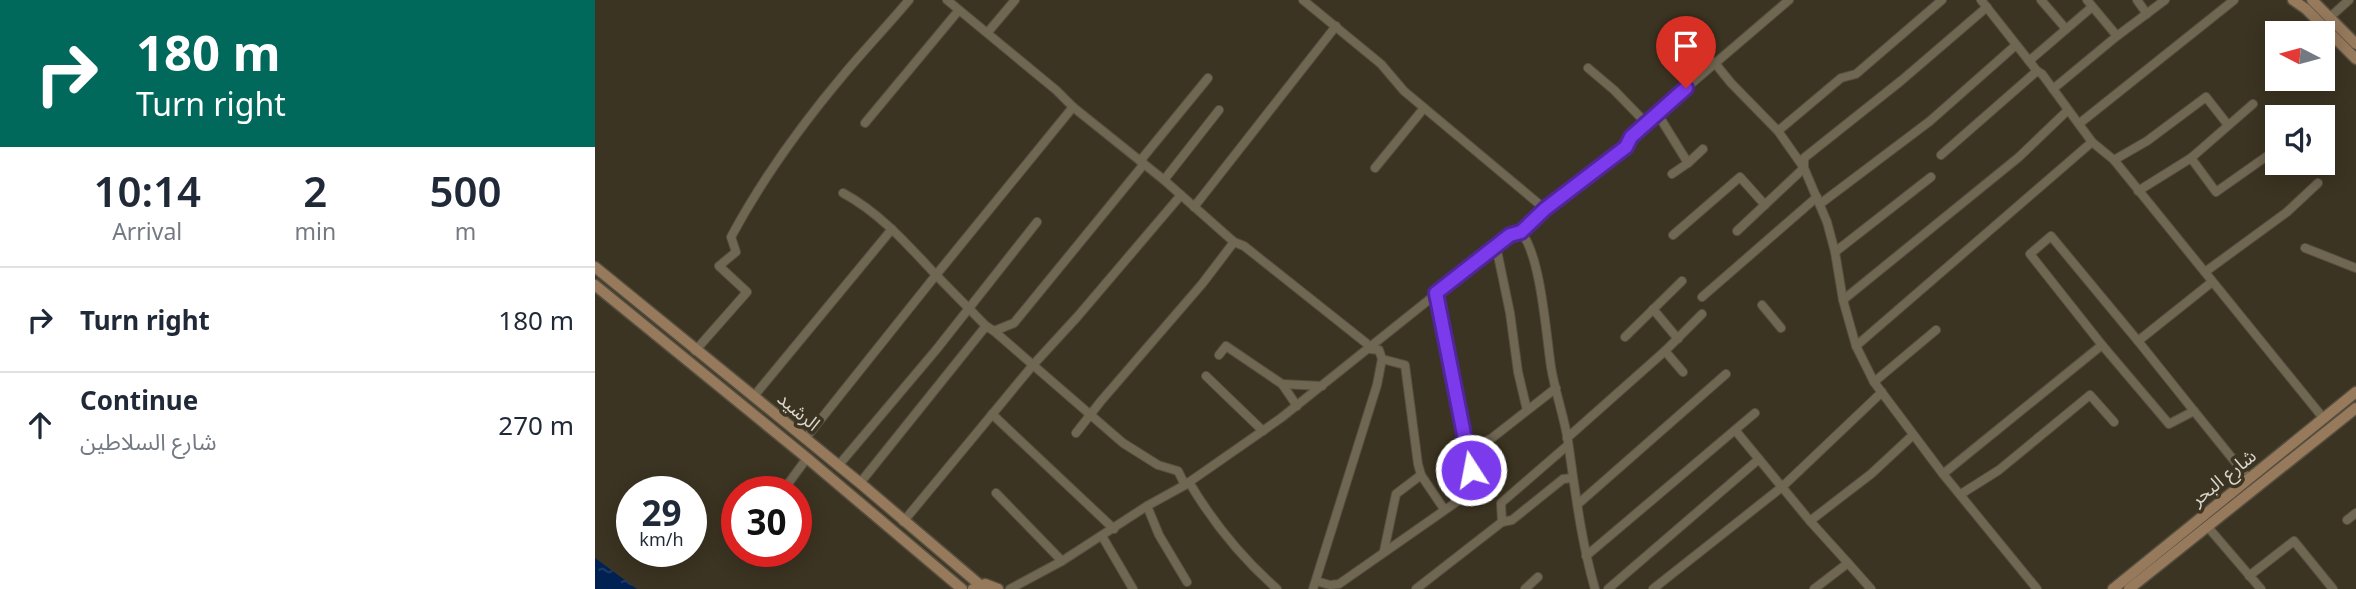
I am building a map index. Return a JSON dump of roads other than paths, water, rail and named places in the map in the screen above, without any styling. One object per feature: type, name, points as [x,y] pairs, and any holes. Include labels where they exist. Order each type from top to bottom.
[{"type":"main road","points":[[2293,0],[2306,9],[2356,59]]},
{"type":"main road","points":[[2312,0],[2356,44]]},
{"type":"main road","name":"الرشيد","points":[[595,267],[860,483],[977,587]]},
{"type":"main road","name":"الرشيد","points":[[595,285],[962,589]]},
{"type":"main road","name":"شارع البحر","points":[[2113,589],[2356,392]]},
{"type":"main road","name":"شارع البحر","points":[[2129,589],[2356,408]]},
{"type":"main road","points":[[977,587],[990,584],[998,589]]},
{"type":"street","points":[[695,351],[747,292],[719,266],[736,252],[731,237],[744,212],[809,118],[909,0]]},
{"type":"street","points":[[988,32],[1015,0]]},
{"type":"street","points":[[1303,0],[1381,64],[1404,91],[1545,209]]},
{"type":"street","points":[[1010,589],[1062,561],[1187,483],[1297,406],[1436,293],[1510,235],[1521,232],[1545,209],[1626,147],[1631,138],[1657,113],[1789,0]]},
{"type":"street","points":[[1778,131],[1841,78],[1856,74],[1941,0]]},
{"type":"street","points":[[2041,0],[2066,29]]},
{"type":"street","points":[[2137,0],[2147,13]]},
{"type":"street","points":[[2053,89],[2165,0]]},
{"type":"street","points":[[2080,123],[2234,0]]},
{"type":"street","points":[[2329,18],[2349,0]]},
{"type":"street","points":[[865,122],[954,4],[1234,242],[1244,246],[1366,343],[1370,349],[1378,350],[1381,359],[1377,385],[1314,585],[1339,584],[1475,489],[1436,293]]},
{"type":"street","points":[[1737,231],[1804,168],[1804,158],[1902,80],[1984,4],[2037,72],[2042,74],[2092,142],[2113,160],[2324,419]]},
{"type":"street","points":[[2029,61],[2090,4],[2117,36]]},
{"type":"street","points":[[1194,207],[1336,26]]},
{"type":"street","points":[[1702,297],[1818,201],[1870,168],[1930,121],[2016,45]]},
{"type":"street","points":[[1714,62],[1778,131],[1804,168],[1835,252],[1843,300],[1856,346],[1874,382],[1943,474],[2037,589]]},
{"type":"street","points":[[1588,68],[1647,124]]},
{"type":"street","points":[[1941,155],[2037,72]]},
{"type":"street","points":[[1014,348],[1011,337],[1014,323],[1208,78]]},
{"type":"street","points":[[2113,160],[2147,141],[2206,97],[2228,125]]},
{"type":"street","points":[[2138,191],[2191,158],[2253,104]]},
{"type":"street","points":[[805,439],[1073,107]]},
{"type":"street","points":[[1375,168],[1424,108]]},
{"type":"street","points":[[1164,180],[1219,110]]},
{"type":"street","points":[[1843,300],[2019,157],[2068,110]]},
{"type":"street","points":[[1657,113],[1688,163]]},
{"type":"street","points":[[1856,346],[2092,142]]},
{"type":"street","points":[[1672,174],[1703,149]]},
{"type":"street","points":[[2191,158],[2216,192],[2265,157]]},
{"type":"street","points":[[1673,235],[1740,177],[1765,205]]},
{"type":"street","points":[[1835,252],[1931,177]]},
{"type":"street","points":[[2205,272],[2287,212],[2318,183]]},
{"type":"street","points":[[843,192],[864,205],[892,229],[986,326],[1123,443],[1158,465],[1178,471],[1233,542],[1277,589]]},
{"type":"street","points":[[903,522],[1033,365],[1181,195]]},
{"type":"street","points":[[838,466],[1037,222]]},
{"type":"street","points":[[754,397],[892,229]]},
{"type":"street","points":[[1521,232],[1527,239],[1538,279],[1586,556],[1595,589]]},
{"type":"street","points":[[2194,411],[2169,424],[2030,254],[2051,236],[2138,341],[2249,479]]},
{"type":"street","points":[[1076,433],[1202,284],[1234,242]]},
{"type":"street","points":[[1496,246],[1527,410]]},
{"type":"street","points":[[2305,248],[2356,268]]},
{"type":"street","points":[[1625,337],[1682,281]]},
{"type":"street","points":[[2138,341],[2212,282]]},
{"type":"street","points":[[1762,304],[1781,327]]},
{"type":"street","points":[[1653,309],[1678,339]]},
{"type":"street","points":[[1502,522],[1501,503],[1702,314]]},
{"type":"street","points":[[994,331],[1014,323]]},
{"type":"street","points":[[860,483],[986,326]]},
{"type":"street","points":[[1874,382],[1936,330]]},
{"type":"street","points":[[1943,474],[2102,345]]},
{"type":"street","points":[[1219,355],[1226,346],[1282,384],[1297,406]]},
{"type":"street","points":[[1665,351],[1683,372]]},
{"type":"street","points":[[1381,359],[1405,365],[1421,475],[1444,509]]},
{"type":"street","points":[[1578,504],[1726,374]]},
{"type":"street","points":[[1206,376],[1263,431]]},
{"type":"street","points":[[1282,384],[1322,386]]},
{"type":"street","points":[[1468,450],[1492,438],[1556,388]]},
{"type":"street","points":[[1653,589],[1782,487],[1882,392]]},
{"type":"street","points":[[1961,494],[1999,470],[2089,395],[2114,422]]},
{"type":"street","points":[[1586,556],[1755,413]]},
{"type":"street","points":[[992,414],[1114,529]]},
{"type":"street","points":[[1735,430],[1810,521],[1871,589]]},
{"type":"street","points":[[1810,521],[1871,474],[1913,435]]},
{"type":"street","points":[[794,476],[807,458]]},
{"type":"street","points":[[1608,589],[1759,459]]},
{"type":"street","points":[[1384,551],[1396,494],[1421,475]]},
{"type":"street","points":[[1416,589],[1502,522],[1512,520],[1563,479],[1573,478]]},
{"type":"street","points":[[996,493],[1062,561]]},
{"type":"street","points":[[1147,506],[1159,535],[1187,582]]},
{"type":"street","points":[[2347,520],[2356,513]]},
{"type":"street","points":[[2207,526],[2261,589]]},
{"type":"street","points":[[1102,536],[1133,589]]},
{"type":"street","points":[[2249,576],[2294,541],[2333,589]]},
{"type":"street","points":[[1814,589],[1848,563]]},
{"type":"street","points":[[1525,589],[1538,578]]},
{"type":"water","points":[[595,558],[637,589],[595,589]]}]
